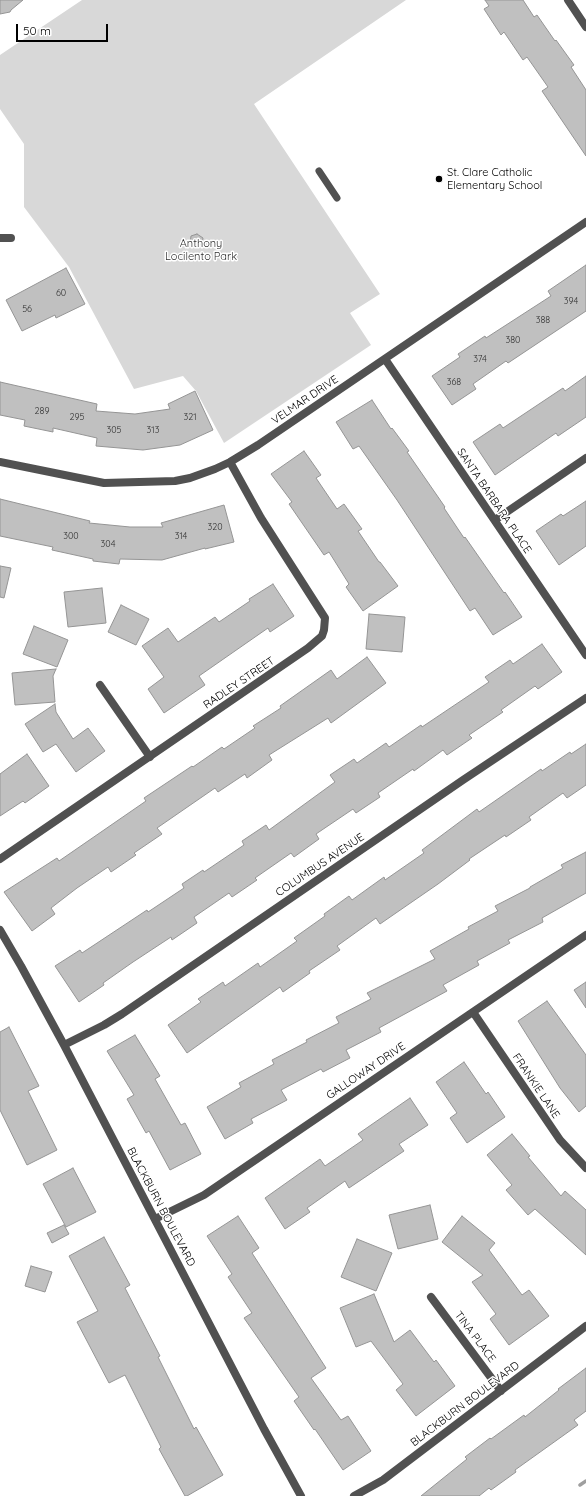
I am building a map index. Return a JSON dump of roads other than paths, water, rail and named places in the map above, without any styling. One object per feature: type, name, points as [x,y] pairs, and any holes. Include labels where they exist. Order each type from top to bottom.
[{"type":"street","points":[[568,0],[586,26]]},
{"type":"street","name":"VELMAR DRIVE","points":[[0,462],[104,483],[112,483],[175,481],[190,478],[230,462],[258,445],[586,222]]},
{"type":"street","points":[[0,238],[11,238]]},
{"type":"street","name":"SANTA BARBARA PLACE","points":[[385,358],[586,655]]},
{"type":"street","points":[[495,520],[586,458]]},
{"type":"street","name":"RADLEY STREET","points":[[0,859],[308,648],[322,636],[325,618],[261,518],[230,462]]},
{"type":"street","points":[[100,685],[150,757]]},
{"type":"street","name":"COLUMBUS AVENUE","points":[[64,1045],[104,1025],[122,1014],[463,780],[586,698]]},
{"type":"street","name":"BLACKBURN BOULEVARD","points":[[0,930],[64,1045],[264,1429],[301,1496]]},
{"type":"street","name":"GALLOWAY DRIVE","points":[[154,1219],[210,1191],[586,934]]},
{"type":"street","name":"FRANKIE LANE","points":[[473,1012],[560,1140],[586,1168]]},
{"type":"street","name":"TINA PLACE","points":[[431,1297],[501,1391]]},
{"type":"street","name":"BLACKBURN BOULEVARD","points":[[354,1496],[383,1480],[586,1326]]},
{"type":"lane","points":[[318,170],[337,198]]},
{"type":"waterway","points":[[580,1485],[586,1481]]},
{"type":"place","name":"St. Clare Catholic Elementary School","points":[[439,179]]},
{"type":"park label","name":"Anthony Locilento Park","points":[[201,250]]}]
